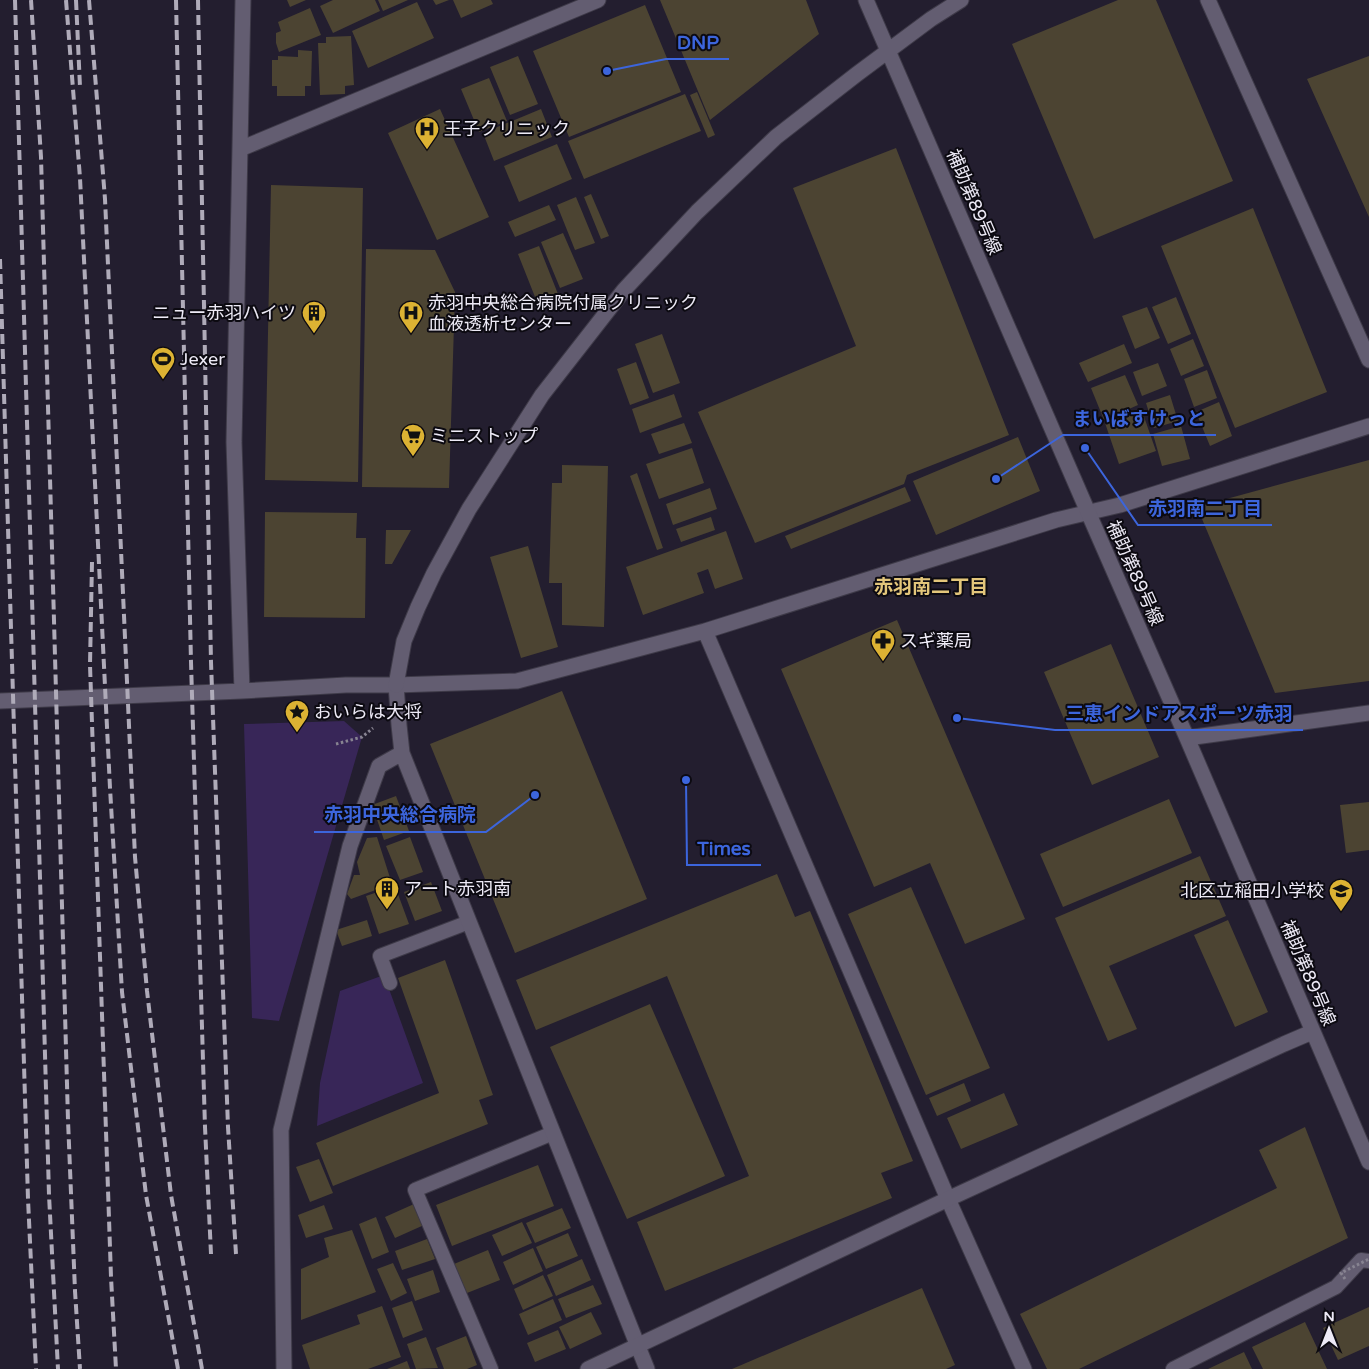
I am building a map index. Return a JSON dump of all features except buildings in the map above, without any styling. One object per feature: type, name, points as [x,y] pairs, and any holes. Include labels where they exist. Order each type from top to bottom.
[{"type":"street","points":[[242,690],[234,442],[243,0]]},
{"type":"street","points":[[240,148],[598,0]]},
{"type":"street","name":"補助第89号線","points":[[866,0],[1369,1162]]},
{"type":"street","points":[[647,1369],[402,753],[398,725],[396,685],[404,641],[434,573],[469,510],[537,403],[624,290],[698,212],[783,131],[931,19],[961,0]]},
{"type":"street","points":[[1208,0],[1369,360]]},
{"type":"street","points":[[0,701],[346,685],[517,681],[705,631],[1056,520],[1120,505],[1369,426]]},
{"type":"street","points":[[705,631],[948,1199],[1024,1369]]},
{"type":"street","points":[[1187,738],[1369,713]]},
{"type":"street","points":[[284,1369],[281,1130],[350,846],[379,766],[402,753]]},
{"type":"street","points":[[588,1369],[948,1199],[1312,1032]]},
{"type":"lane","points":[[390,983],[380,956],[469,922]]},
{"type":"lane","points":[[491,1369],[415,1190],[553,1133]]},
{"type":"lane","points":[[1173,1369],[1336,1287],[1361,1260],[1369,1260]]},
{"type":"path","points":[[336,744],[362,737],[374,727]]},
{"type":"path","points":[[1345,1279],[1341,1273],[1369,1260]]},
{"type":"shaded area","points":[[344,721],[362,737],[279,1021],[252,1018],[244,724]]},
{"type":"shaded area","points":[[384,975],[423,1083],[317,1126],[320,1083],[340,991]]},
{"type":"railway","points":[[15,0],[49,1195],[58,1369]]},
{"type":"railway","points":[[31,0],[41,157],[68,1120],[80,1369]]},
{"type":"railway","points":[[66,0],[80,178],[122,992],[146,1195],[178,1369]]},
{"type":"railway","points":[[76,0],[80,87]]},
{"type":"railway","points":[[89,0],[105,199],[135,857],[147,991],[171,1195],[202,1369]]},
{"type":"railway","points":[[176,0],[191,662],[205,1127],[211,1254]]},
{"type":"railway","points":[[198,0],[211,662],[228,1127],[236,1254]]},
{"type":"railway","points":[[0,259],[28,1199],[36,1369]]},
{"type":"railway","points":[[92,562],[90,665],[111,1277],[116,1369]]},
{"type":"place","name":"DNP","points":[[607,71]]},
{"type":"place","name":"王子クリニック","points":[[427,150]]},
{"type":"place","name":"ニュー赤羽ハイツ","points":[[314,334]]},
{"type":"place","name":"赤羽中央総合病院付属クリニック 血液透析センター","points":[[411,334]]},
{"type":"place","name":"Jexer","points":[[163,380]]},
{"type":"place","name":"赤羽南二丁目","points":[[1085,448]]},
{"type":"place","name":"ミニストップ","points":[[413,457]]},
{"type":"place","name":"まいばすけっと","points":[[996,479]]},
{"type":"place","name":"スギ薬局","points":[[883,662]]},
{"type":"place","name":"三恵インドアスポーツ赤羽","points":[[957,718]]},
{"type":"place","name":"おいらは大将","points":[[297,733]]},
{"type":"place","name":"Times","points":[[686,780]]},
{"type":"place","name":"赤羽中央総合病院","points":[[535,795]]},
{"type":"place","name":"アート赤羽南","points":[[387,910]]},
{"type":"place","name":"北区立稲田小学校","points":[[1341,912]]},
{"type":"district","name":"赤羽南二丁目","points":[[931,587]]}]
